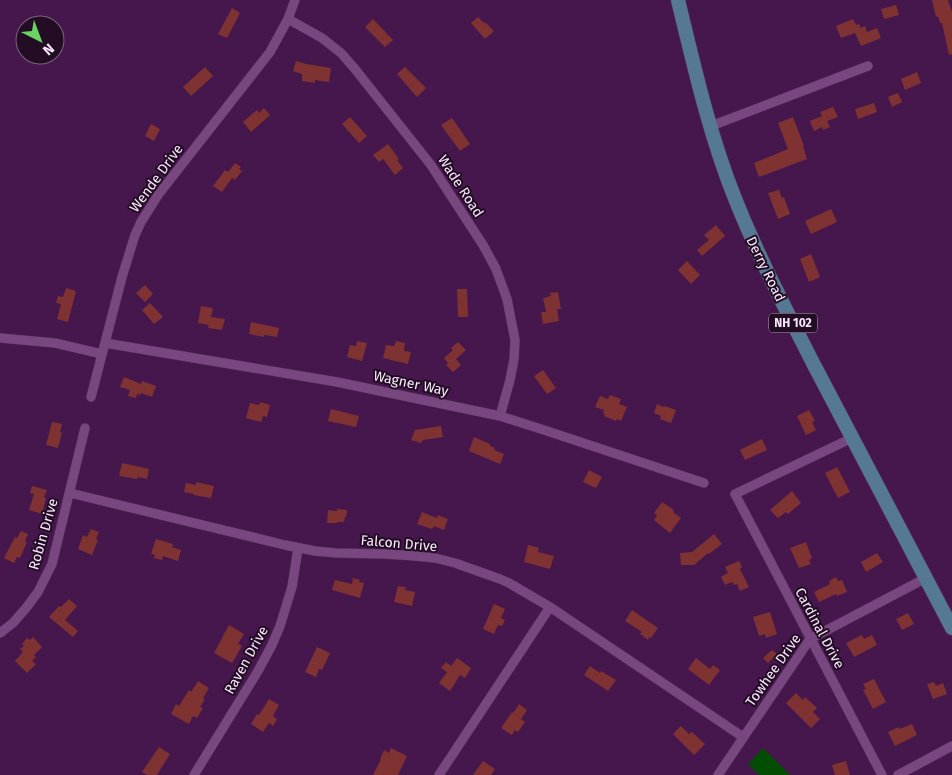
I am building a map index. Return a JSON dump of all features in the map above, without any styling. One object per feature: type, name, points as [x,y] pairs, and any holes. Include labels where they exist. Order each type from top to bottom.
[{"type":"main road","name":"Derry Road","points":[[678,0],[710,126],[723,166],[752,241],[852,438],[952,628]]},
{"type":"street","name":"Wende Drive","points":[[91,397],[126,264],[135,236],[142,222],[158,195],[270,52],[288,19],[295,0]]},
{"type":"street","name":"Wade Road","points":[[288,19],[322,38],[341,53],[355,69],[431,165],[491,261],[507,298],[514,340],[514,359],[500,416]]},
{"type":"street","points":[[710,126],[868,66]]},
{"type":"street","points":[[0,338],[55,343],[102,354]]},
{"type":"street","name":"Wagner Way","points":[[105,342],[297,374],[500,416],[704,483]]},
{"type":"street","name":"Robin Drive","points":[[0,633],[26,608],[42,586],[52,564],[85,428]]},
{"type":"street","name":"Cardinal Drive","points":[[852,438],[735,494],[882,775]]},
{"type":"street","name":"Falcon Drive","points":[[70,493],[298,548],[336,553],[385,554],[442,560],[500,579],[550,607],[743,737]]},
{"type":"street","name":"Raven Drive","points":[[194,775],[272,645],[290,594],[298,548]]},
{"type":"street","name":"Towhee Drive","points":[[718,775],[810,638],[926,578]]},
{"type":"street","points":[[439,775],[550,607]]},
{"type":"street","points":[[898,775],[952,746]]},
{"type":"green space","points":[[763,748],[790,775],[759,775],[748,764]]},
{"type":"building","points":[[932,0],[948,0],[952,12],[952,54],[949,55],[942,23],[940,23],[938,16],[936,17]]},
{"type":"building","points":[[896,5],[899,15],[884,19],[881,9]]},
{"type":"building","points":[[232,8],[240,13],[227,38],[218,34]]},
{"type":"building","points":[[478,17],[494,31],[485,39],[471,23]]},
{"type":"building","points":[[373,19],[393,40],[385,47],[365,27]]},
{"type":"building","points":[[853,19],[856,25],[859,24],[861,28],[865,26],[867,32],[877,28],[881,38],[861,46],[855,33],[841,38],[836,26]]},
{"type":"building","points":[[296,61],[331,68],[329,82],[315,80],[315,83],[302,81],[302,74],[293,71]]},
{"type":"building","points":[[205,67],[213,76],[191,96],[183,87]]},
{"type":"building","points":[[405,67],[426,88],[417,97],[397,74]]},
{"type":"building","points":[[917,72],[921,83],[905,90],[901,79]]},
{"type":"building","points":[[898,93],[902,102],[892,107],[888,97]]},
{"type":"building","points":[[874,103],[877,112],[858,119],[855,109]]},
{"type":"building","points":[[833,107],[838,117],[827,121],[830,127],[823,130],[822,127],[814,131],[810,121],[822,116],[820,112]]},
{"type":"building","points":[[264,108],[270,115],[251,132],[243,122],[257,110],[259,113]]},
{"type":"building","points":[[350,117],[367,136],[359,143],[342,124]]},
{"type":"building","points":[[793,117],[807,159],[759,177],[754,163],[788,149],[778,123]]},
{"type":"building","points":[[452,118],[470,144],[460,151],[441,125]]},
{"type":"building","points":[[151,124],[160,129],[154,141],[145,136]]},
{"type":"building","points":[[388,144],[403,168],[395,175],[383,159],[379,162],[373,155]]},
{"type":"building","points":[[235,163],[241,167],[239,169],[242,171],[235,180],[232,178],[222,192],[213,186],[225,170],[228,172]]},
{"type":"building","points":[[779,190],[782,198],[784,197],[790,214],[778,219],[768,193]]},
{"type":"building","points":[[831,209],[837,222],[811,234],[805,221]]},
{"type":"building","points":[[716,225],[725,236],[702,256],[697,250],[709,240],[704,235]]},
{"type":"building","points":[[811,254],[820,277],[809,282],[800,259]]},
{"type":"building","points":[[687,261],[700,275],[691,284],[678,270]]},
{"type":"building","points":[[145,285],[153,294],[145,302],[136,293]]},
{"type":"building","points":[[66,288],[76,291],[68,322],[57,319],[61,304],[56,303],[58,296],[63,297]]},
{"type":"building","points":[[457,289],[467,289],[468,317],[458,317]]},
{"type":"building","points":[[558,292],[561,309],[557,309],[559,321],[543,324],[541,312],[546,312],[543,298],[551,296],[550,293]]},
{"type":"building","points":[[150,303],[163,317],[154,324],[142,310]]},
{"type":"building","points":[[201,306],[213,308],[211,317],[225,319],[222,330],[208,328],[209,325],[198,323]]},
{"type":"building","points":[[251,322],[279,328],[277,337],[249,334]]},
{"type":"building","points":[[357,341],[367,343],[362,361],[347,357],[350,345],[356,346]]},
{"type":"building","points":[[396,341],[405,343],[404,351],[411,352],[408,364],[383,358],[386,345],[394,346]]},
{"type":"building","points":[[458,342],[466,350],[456,359],[461,365],[453,372],[446,365],[448,363],[444,358],[453,350],[451,348]]},
{"type":"building","points":[[543,370],[556,388],[547,394],[534,376]]},
{"type":"building","points":[[124,377],[141,384],[142,381],[156,386],[152,397],[141,393],[140,395],[137,394],[136,398],[128,396],[130,390],[120,387]]},
{"type":"building","points":[[610,395],[621,399],[619,404],[627,407],[621,421],[604,416],[604,410],[595,407],[600,396],[608,399]]},
{"type":"building","points":[[260,402],[270,405],[267,417],[263,416],[261,422],[246,418],[250,403],[259,405]]},
{"type":"building","points":[[657,404],[676,410],[671,423],[660,419],[661,416],[654,413]]},
{"type":"building","points":[[331,409],[359,416],[356,427],[328,421]]},
{"type":"building","points":[[809,410],[815,421],[812,422],[816,430],[806,435],[797,416]]},
{"type":"building","points":[[52,422],[62,424],[58,448],[46,445]]},
{"type":"building","points":[[441,426],[443,437],[423,440],[421,443],[411,440],[415,430]]},
{"type":"building","points":[[474,437],[490,444],[490,446],[495,448],[494,450],[504,454],[500,464],[469,451]]},
{"type":"building","points":[[762,439],[767,450],[745,460],[740,450]]},
{"type":"building","points":[[122,463],[149,469],[147,479],[119,476]]},
{"type":"building","points":[[837,467],[850,492],[838,498],[825,473]]},
{"type":"building","points":[[589,470],[602,477],[596,488],[583,482]]},
{"type":"building","points":[[196,482],[214,486],[211,498],[184,492],[186,483],[196,485]]},
{"type":"building","points":[[32,486],[47,490],[44,497],[46,498],[42,514],[29,510],[34,494],[30,493]]},
{"type":"building","points":[[792,491],[801,503],[788,514],[786,512],[778,518],[770,510]]},
{"type":"building","points":[[662,502],[674,510],[673,512],[681,518],[670,533],[654,520],[657,515],[654,513]]},
{"type":"building","points":[[337,509],[347,510],[344,522],[327,523],[328,510],[337,511]]},
{"type":"building","points":[[422,512],[437,518],[438,515],[448,519],[444,530],[434,526],[432,529],[417,524]]},
{"type":"building","points":[[91,529],[99,532],[92,555],[78,549],[83,535],[87,537]]},
{"type":"building","points":[[21,531],[28,534],[25,541],[27,542],[20,558],[17,557],[14,563],[4,558],[15,537],[17,538]]},
{"type":"building","points":[[714,534],[722,544],[694,565],[681,565],[680,553],[692,552]]},
{"type":"building","points":[[156,539],[173,544],[172,547],[181,550],[178,561],[163,556],[162,560],[154,558],[155,555],[151,554]]},
{"type":"building","points":[[806,542],[812,558],[809,560],[811,564],[799,568],[790,548]]},
{"type":"building","points":[[528,545],[539,548],[538,552],[554,556],[550,569],[524,562]]},
{"type":"building","points":[[877,553],[883,562],[866,572],[861,562]]},
{"type":"building","points":[[739,561],[742,567],[740,569],[749,587],[740,591],[737,584],[734,585],[732,582],[725,585],[721,577],[728,573],[725,567]]},
{"type":"building","points":[[836,577],[838,581],[842,580],[847,592],[837,596],[836,594],[819,602],[814,592],[830,584],[829,581]]},
{"type":"building","points":[[353,578],[364,583],[360,598],[332,590],[335,580],[352,584]]},
{"type":"building","points":[[398,586],[406,587],[405,590],[415,592],[412,606],[394,602]]},
{"type":"building","points":[[69,599],[77,606],[65,620],[78,631],[73,637],[49,617]]},
{"type":"building","points":[[494,604],[505,609],[501,618],[505,620],[502,626],[498,625],[494,634],[483,629]]},
{"type":"building","points":[[632,610],[658,628],[648,640],[640,634],[642,632],[625,621]]},
{"type":"building","points":[[770,612],[777,634],[766,638],[765,634],[759,636],[753,617]]},
{"type":"building","points":[[908,613],[914,624],[902,630],[896,619]]},
{"type":"building","points":[[229,625],[244,634],[238,644],[242,646],[232,663],[214,653]]},
{"type":"building","points":[[862,635],[864,639],[872,635],[877,645],[854,657],[846,643]]},
{"type":"building","points":[[33,637],[42,647],[34,655],[36,657],[32,661],[36,664],[27,673],[15,661],[23,652],[20,649],[24,646],[22,644],[27,638],[30,640]]},
{"type":"building","points":[[317,647],[330,653],[322,670],[319,669],[316,677],[305,672]]},
{"type":"building","points":[[772,650],[777,654],[768,663],[763,658]]},
{"type":"building","points":[[457,658],[471,668],[465,678],[460,675],[450,691],[439,683],[447,672],[441,668],[446,662],[451,666]]},
{"type":"building","points":[[696,658],[710,669],[713,665],[720,670],[709,685],[688,669]]},
{"type":"building","points":[[590,666],[616,680],[608,691],[584,675]]},
{"type":"building","points":[[874,679],[886,702],[873,709],[863,690],[866,689],[863,684]]},
{"type":"building","points":[[198,681],[209,688],[200,707],[203,708],[197,718],[193,716],[189,724],[171,714],[176,704],[179,706],[189,690],[191,692]]},
{"type":"building","points":[[934,682],[936,686],[943,683],[947,694],[933,699],[927,684]]},
{"type":"building","points":[[796,693],[803,700],[805,697],[817,708],[813,712],[820,719],[811,728],[786,703]]},
{"type":"building","points":[[269,699],[279,705],[273,716],[277,719],[273,726],[269,723],[263,732],[251,724]]},
{"type":"building","points":[[519,704],[527,710],[521,719],[525,722],[518,732],[515,730],[512,735],[501,728]]},
{"type":"building","points":[[912,724],[917,735],[895,746],[888,732]]},
{"type":"building","points":[[681,726],[689,734],[692,732],[705,744],[694,755],[673,734]]},
{"type":"building","points":[[159,747],[170,754],[157,775],[147,775],[142,772]]},
{"type":"building","points":[[391,748],[407,756],[398,775],[373,775],[384,750],[389,753]]},
{"type":"building","points":[[483,761],[495,769],[491,775],[473,775]]},
{"type":"building","points":[[846,761],[850,775],[835,775],[832,765]]}]
